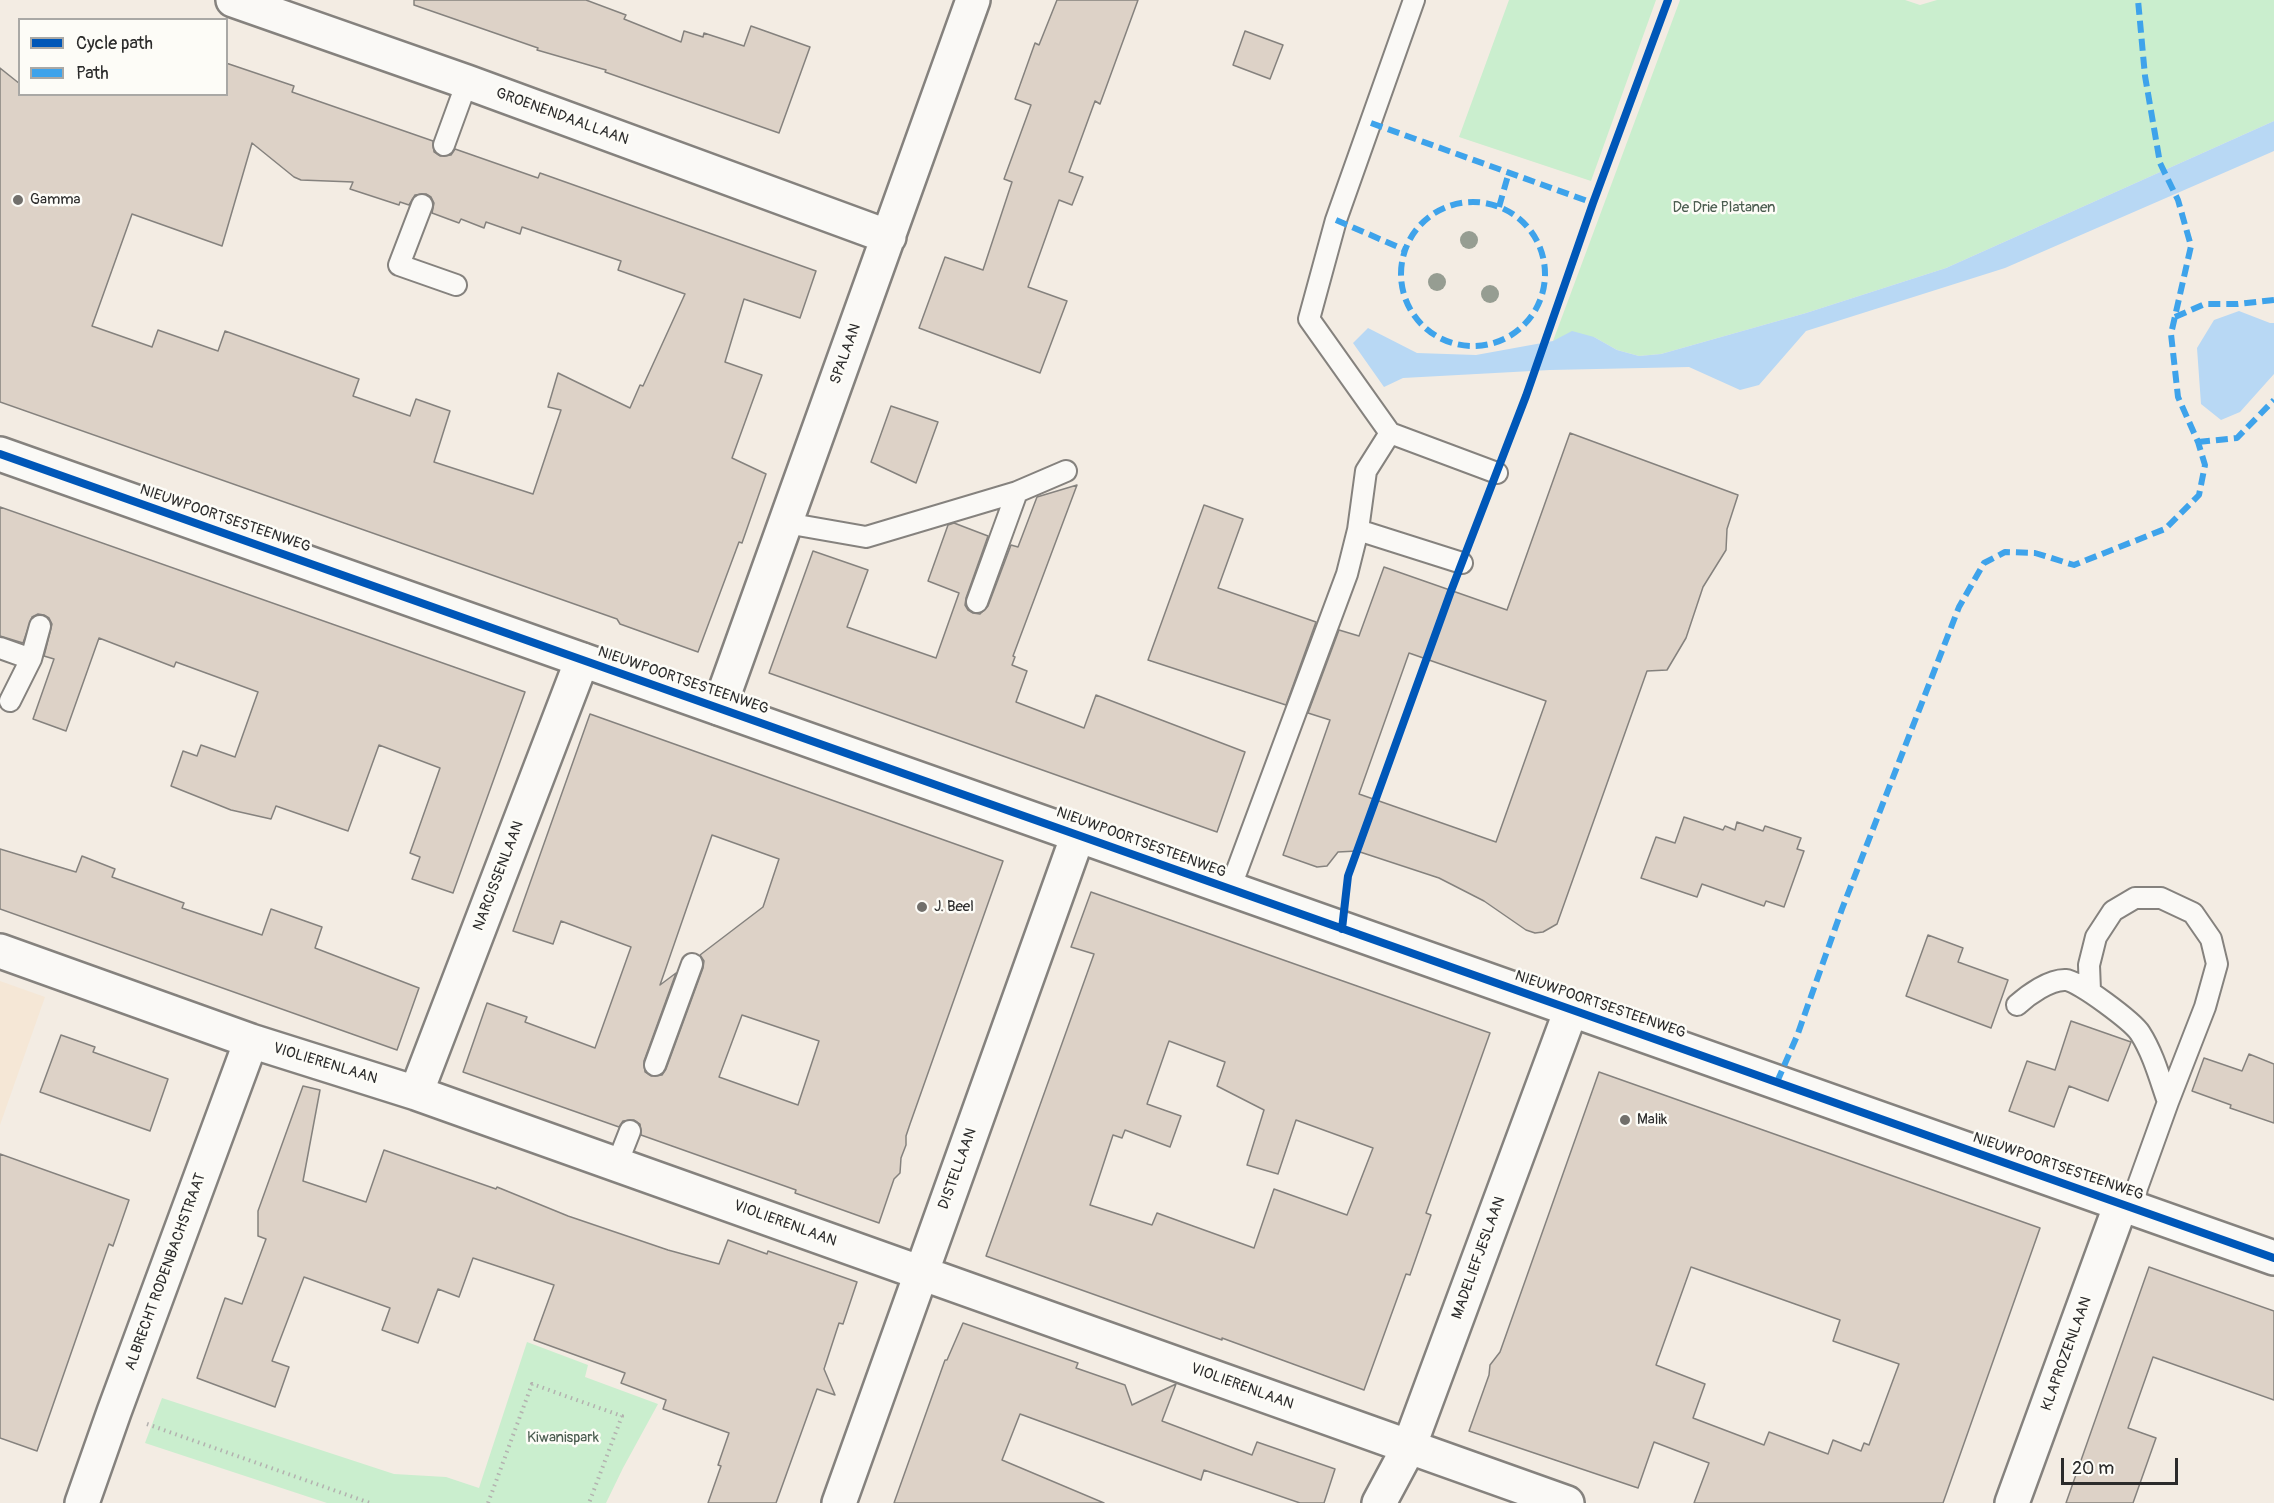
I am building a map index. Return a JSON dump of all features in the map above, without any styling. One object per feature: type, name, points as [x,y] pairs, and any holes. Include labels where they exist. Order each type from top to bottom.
[{"type":"street","name":"GROENENDAALLAAN","points":[[233,0],[467,82],[889,237]]},
{"type":"street","name":"SPALAAN","points":[[719,708],[973,0]]},
{"type":"street","name":"NIEUWPOORTSESTEENWEG","points":[[0,454],[2274,1258]]},
{"type":"street","name":"NARCISSENLAAN","points":[[416,1093],[582,660]]},
{"type":"street","name":"DISTELLAAN","points":[[839,1503],[1078,835]]},
{"type":"street","name":"VIOLIERENLAAN","points":[[0,951],[251,1041],[416,1093],[1567,1503]]},
{"type":"street","name":"MADELIEFJESLAAN","points":[[1379,1503],[1409,1447],[1571,1010]]},
{"type":"street","name":"ALBRECHT RODENBACHSTRAAT","points":[[82,1503],[251,1041]]},
{"type":"street","name":"KLAPROZENLAAN","points":[[2012,1503],[2127,1206]]},
{"type":"lane","points":[[1414,0],[1336,220],[1309,319],[1389,433],[1497,473]]},
{"type":"lane","points":[[444,145],[467,82]]},
{"type":"lane","points":[[422,205],[399,265],[456,285]]},
{"type":"lane","points":[[1230,889],[1347,574],[1358,530],[1366,471],[1389,433]]},
{"type":"lane","points":[[786,523],[866,537],[1017,492],[1066,471]]},
{"type":"lane","points":[[977,602],[1017,492]]},
{"type":"lane","points":[[1358,530],[1462,563]]},
{"type":"lane","points":[[10,701],[32,659],[40,626]]},
{"type":"lane","points":[[0,648],[32,659]]},
{"type":"lane","points":[[2090,991],[2089,965],[2096,937],[2113,911],[2135,898],[2161,898],[2193,913],[2211,939],[2217,964],[2205,1007],[2138,1188],[2127,1206]]},
{"type":"lane","points":[[655,1065],[692,964]]},
{"type":"lane","points":[[2017,1005],[2035,989],[2066,980],[2090,991],[2139,1031],[2168,1102]]},
{"type":"lane","points":[[617,1164],[630,1131]]},
{"type":"path","points":[[488,1503],[532,1384],[622,1416],[589,1503]]},
{"type":"path","points":[[114,1412],[370,1503]]},
{"type":"shaded area","points":[[0,981],[45,997],[0,1125]]},
{"type":"green space","points":[[1509,0],[1656,0],[1591,181],[1459,137]]},
{"type":"green space","name":"De Drie Platanen","points":[[1680,0],[1905,0],[1920,5],[1937,0],[2274,0],[2274,121],[1946,268],[1806,313],[1661,354],[1639,356],[1617,350],[1594,337],[1553,341]]},
{"type":"green space","name":"Kiwanispark","points":[[527,1342],[588,1365],[585,1377],[658,1404],[606,1503],[327,1503],[145,1443],[162,1398],[394,1474],[446,1477],[479,1488]]},
{"type":"water","points":[[2274,121],[2274,151],[2005,268],[1806,331],[1759,385],[1740,390],[1689,367],[1550,370],[1403,378],[1384,387],[1353,343],[1368,328],[1417,353],[1476,355],[1553,341],[1572,331],[1594,337],[1617,350],[1639,356],[1661,354],[1806,313],[1946,268]]},
{"type":"water","points":[[2239,311],[2274,323],[2274,374],[2240,412],[2221,420],[2201,404],[2197,348],[2214,320]]},
{"type":"building","points":[[414,0],[586,0],[626,15],[624,19],[681,42],[684,31],[703,37],[704,33],[744,46],[751,26],[810,47],[779,133],[605,72],[606,70],[537,50],[538,48],[414,5]]},
{"type":"building","points":[[1057,0],[1138,0],[1100,104],[1095,101],[1069,172],[1083,177],[1072,205],[1059,200],[1028,287],[1067,301],[1040,373],[919,328],[945,257],[983,270],[1012,182],[1004,179],[1031,105],[1015,99],[1035,43],[1039,45]]},
{"type":"building","points":[[1245,31],[1283,45],[1270,79],[1233,65]]},
{"type":"building","points":[[228,64],[294,86],[292,92],[433,141],[434,152],[440,156],[451,155],[455,149],[538,178],[540,173],[816,271],[800,318],[744,299],[725,362],[762,375],[732,458],[766,474],[742,543],[739,542],[698,652],[620,624],[617,619],[0,402],[0,68],[18,82],[18,96],[228,96]],"holes":[[[252,143],[294,177],[301,180],[353,182],[350,189],[399,205],[400,202],[409,205],[415,195],[426,194],[434,203],[432,213],[459,223],[461,219],[484,228],[486,222],[520,234],[522,227],[621,261],[618,270],[685,294],[643,386],[640,385],[630,408],[558,373],[548,407],[561,410],[533,494],[434,462],[450,411],[416,399],[410,416],[353,396],[359,379],[225,331],[218,351],[158,330],[152,347],[92,326],[132,214],[222,246]]]},
{"type":"building","points":[[891,406],[938,422],[916,483],[871,462]]},
{"type":"building","points":[[1570,433],[1738,495],[1727,529],[1726,550],[1703,587],[1686,638],[1667,670],[1647,671],[1557,924],[1543,932],[1535,933],[1526,930],[1484,901],[1439,878],[1357,851],[1338,852],[1327,866],[1317,867],[1283,855],[1330,720],[1308,713],[1339,630],[1359,636],[1384,567],[1507,610]],"holes":[[[1409,653],[1546,701],[1496,842],[1359,794]]]},
{"type":"building","points":[[1077,485],[1013,656],[1015,657],[1012,665],[1027,671],[1016,702],[1084,728],[1096,695],[1245,752],[1217,832],[769,673],[813,551],[868,570],[847,627],[936,658],[959,593],[928,581],[948,525],[954,523],[988,536],[965,605],[973,613],[980,614],[988,606],[1011,545],[1018,547],[1037,497]]},
{"type":"building","points":[[1204,505],[1243,519],[1218,588],[1316,622],[1286,705],[1148,660]]},
{"type":"building","points":[[0,507],[525,692],[453,893],[412,879],[420,857],[410,853],[440,768],[379,745],[348,831],[276,806],[271,819],[231,810],[171,786],[183,751],[197,756],[201,745],[235,757],[258,692],[176,662],[174,667],[99,638],[66,731],[33,719],[54,659],[44,656],[52,624],[49,618],[38,614],[32,617],[23,643],[0,636]]},
{"type":"building","points":[[590,714],[1003,861],[906,1136],[900,1173],[894,1179],[879,1223],[795,1193],[796,1190],[641,1135],[640,1124],[634,1120],[623,1121],[619,1127],[463,1072],[487,1003],[527,1017],[525,1022],[595,1048],[631,947],[561,921],[553,944],[513,931]],"holes":[[[712,835],[779,859],[763,907],[700,955],[704,961],[703,968],[666,1069],[662,1075],[651,1076],[645,1072],[644,1061],[676,973],[660,985]],[[742,1015],[819,1041],[798,1105],[719,1077]]]},
{"type":"building","points":[[1684,817],[1723,830],[1725,826],[1735,830],[1737,822],[1763,831],[1765,826],[1801,838],[1797,849],[1804,851],[1784,907],[1766,901],[1764,906],[1702,884],[1697,897],[1641,878],[1656,837],[1675,843]]},
{"type":"building","points":[[0,849],[76,872],[82,856],[115,869],[112,877],[184,903],[182,908],[262,935],[271,909],[322,927],[315,948],[419,988],[397,1050],[0,909]]},
{"type":"building","points":[[1091,892],[1490,1033],[1426,1213],[1431,1215],[1410,1275],[1406,1274],[1364,1390],[986,1256],[1094,954],[1071,947]],"holes":[[[1169,1041],[1225,1062],[1217,1086],[1264,1110],[1247,1165],[1278,1174],[1296,1120],[1373,1148],[1347,1215],[1274,1189],[1254,1248],[1157,1213],[1152,1225],[1090,1205],[1113,1135],[1122,1138],[1125,1130],[1170,1147],[1181,1116],[1147,1104]]]},
{"type":"building","points":[[1928,935],[1963,948],[1958,962],[2008,980],[1991,1028],[1906,996]]},
{"type":"building","points":[[2071,1021],[2131,1042],[2108,1101],[2069,1086],[2054,1127],[2009,1111],[2027,1061],[2055,1070]]},
{"type":"building","points":[[61,1035],[95,1047],[93,1052],[168,1079],[150,1131],[40,1092]]},
{"type":"building","points":[[2249,1054],[2274,1064],[2274,1123],[2230,1108],[2231,1105],[2192,1091],[2204,1058],[2242,1071]]},
{"type":"building","points":[[1599,1072],[2040,1228],[1943,1503],[1694,1503],[1709,1463],[1654,1442],[1638,1488],[1469,1431],[1489,1375],[1490,1365],[1500,1352]],"holes":[[[1691,1267],[1840,1320],[1833,1341],[1899,1364],[1869,1445],[1864,1443],[1861,1451],[1833,1440],[1828,1454],[1769,1432],[1764,1445],[1693,1418],[1705,1384],[1656,1365]]]},
{"type":"building","points":[[303,1086],[320,1090],[303,1181],[366,1202],[384,1150],[496,1189],[497,1187],[568,1216],[668,1250],[719,1264],[728,1240],[767,1254],[768,1251],[857,1282],[843,1324],[839,1323],[824,1369],[835,1395],[817,1389],[776,1503],[708,1503],[721,1466],[718,1465],[729,1433],[663,1409],[666,1400],[621,1383],[625,1373],[534,1340],[554,1285],[473,1258],[459,1297],[438,1289],[418,1343],[382,1330],[390,1308],[304,1277],[272,1361],[289,1367],[275,1407],[197,1378],[225,1298],[242,1304],[266,1239],[258,1236],[258,1211]]},
{"type":"building","points":[[0,1154],[129,1200],[113,1246],[109,1244],[37,1451],[0,1438]]},
{"type":"building","points":[[2149,1267],[2274,1311],[2274,1400],[2153,1357],[2128,1428],[2156,1438],[2133,1503],[2066,1503]]},
{"type":"building","points":[[963,1323],[1078,1363],[1076,1368],[1125,1385],[1132,1405],[1176,1384],[1162,1421],[1252,1455],[1257,1442],[1335,1469],[1324,1503],[1300,1503],[1204,1470],[1201,1480],[1020,1414],[1002,1460],[1104,1503],[894,1503],[945,1360]]},
{"type":"marked path","points":[[1777,1082],[1797,1036],[1842,909],[1959,607],[1984,563],[2005,552],[2035,553],[2074,565],[2165,529],[2199,495],[2205,465],[2198,442],[2178,397],[2171,334],[2191,246],[2178,200],[2160,163],[2145,76],[2138,0]]},
{"type":"marked path","points":[[1371,123],[1593,203]]},
{"type":"marked path","points":[[1499,207],[1509,172]]},
{"type":"marked path","points":[[1473,202],[1487,203],[1501,208],[1524,223],[1539,246],[1544,260],[1545,274],[1544,288],[1539,302],[1524,325],[1501,340],[1487,345],[1473,346],[1459,345],[1445,340],[1422,325],[1407,302],[1402,288],[1401,274],[1402,260],[1407,246],[1422,223],[1445,208],[1459,203],[1473,202]]},
{"type":"marked path","points":[[1336,220],[1405,250]]},
{"type":"marked path","points":[[2175,317],[2205,304],[2238,304],[2274,300]]},
{"type":"marked path","points":[[2198,442],[2237,438],[2274,400]]},
{"type":"cycle path","points":[[1342,929],[1348,876],[1451,591],[1526,396],[1593,203],[1668,0]]},
{"type":"cycle path","points":[[0,454],[2274,1258]]},
{"type":"place","name":"Gamma","points":[[18,200]]},
{"type":"place","name":"J. Beel","points":[[922,907]]},
{"type":"place","name":"Malik","points":[[1625,1120]]}]
